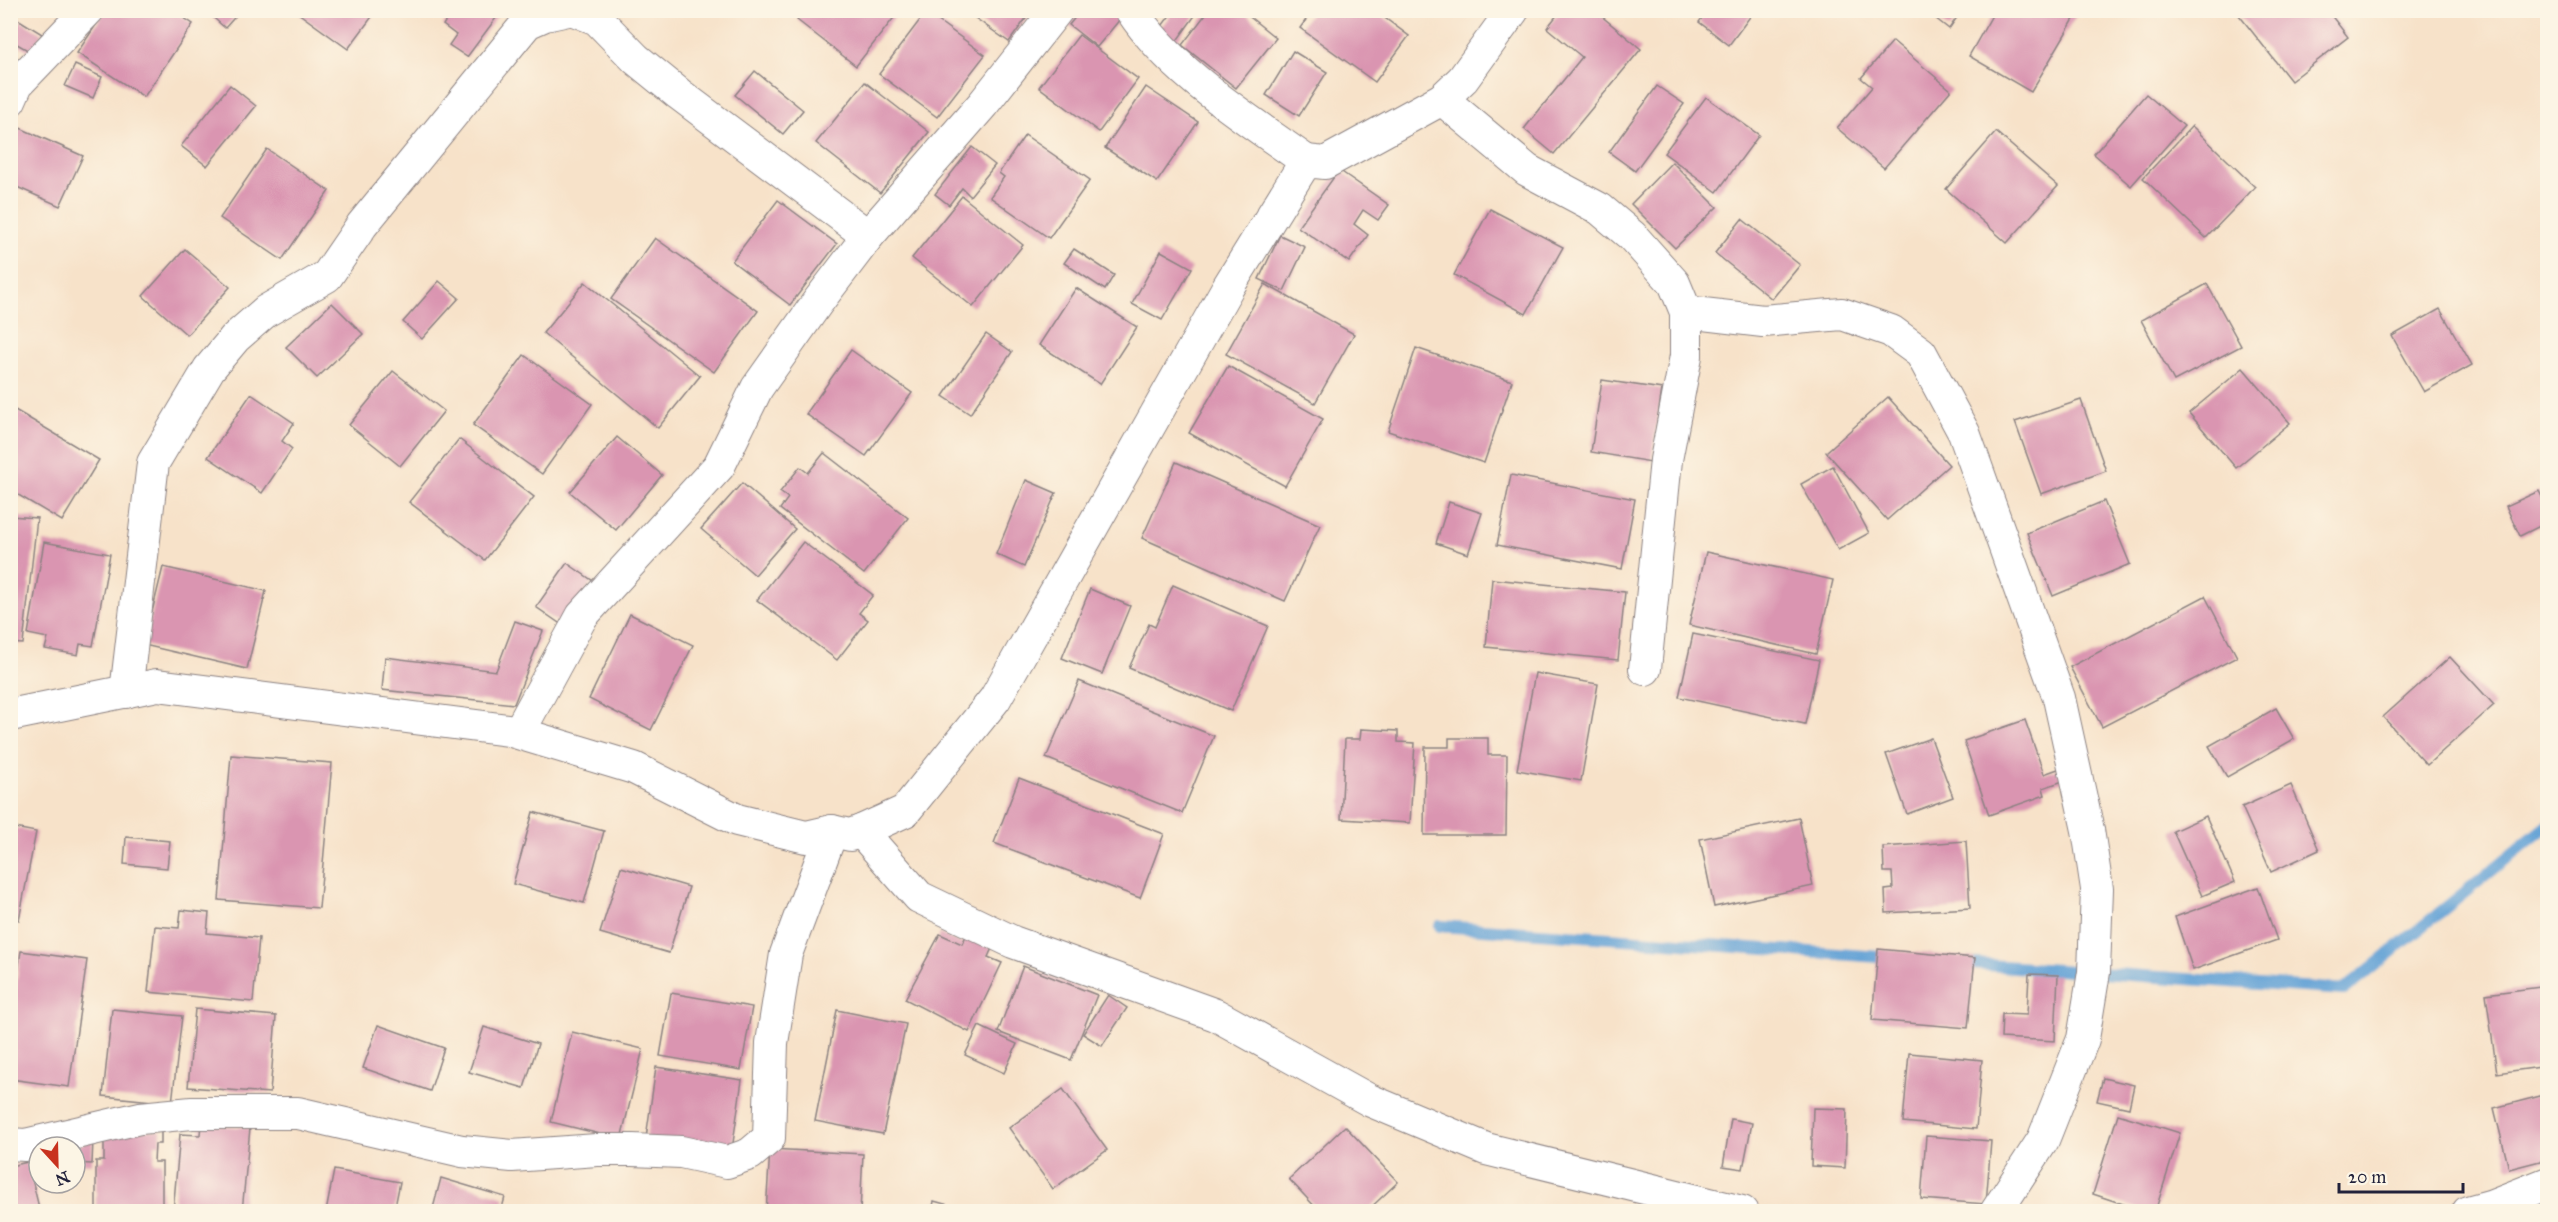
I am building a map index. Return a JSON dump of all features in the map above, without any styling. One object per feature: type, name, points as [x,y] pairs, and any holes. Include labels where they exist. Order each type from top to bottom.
[{"type":"street","points":[[10,100],[17,84],[88,10]]},
{"type":"street","points":[[519,732],[582,616],[719,466],[757,388],[868,236],[983,104],[1057,10]]},
{"type":"street","points":[[1131,10],[1145,33],[1203,87],[1306,161],[1325,163],[1442,99],[1463,79],[1513,10]]},
{"type":"street","points":[[126,692],[153,463],[209,369],[235,338],[266,311],[327,276],[362,225],[527,23],[557,12],[597,19],[636,59],[679,94],[868,236]]},
{"type":"street","points":[[1442,99],[1527,170],[1600,209],[1632,236],[1674,283],[1686,312],[1686,357],[1666,460],[1645,669]]},
{"type":"street","points":[[10,715],[157,685],[519,732],[634,768],[737,820],[806,837],[846,831],[905,811],[995,699],[1228,287],[1306,161]]},
{"type":"street","points":[[1686,312],[1763,321],[1842,314],[1890,331],[1921,353],[1964,433],[2060,698],[2088,830],[2097,889],[2094,972],[2083,1040],[2043,1140],[1996,1212]]},
{"type":"street","points":[[10,1144],[25,1145],[140,1118],[192,1113],[298,1113],[462,1151],[512,1156],[632,1150],[681,1152],[727,1162],[750,1154],[769,1138],[772,1042],[786,954],[846,831]]},
{"type":"street","points":[[846,831],[919,897],[1013,942],[1216,1015],[1370,1100],[1486,1149],[1742,1212]]},
{"type":"street","points":[[2468,1212],[2490,1206],[2547,1183]]},
{"type":"building","points":[[106,10],[172,10],[193,24],[144,97],[77,53]]},
{"type":"building","points":[[205,10],[241,10],[225,28]]},
{"type":"building","points":[[294,10],[377,10],[348,49]]},
{"type":"building","points":[[453,10],[502,10],[467,57],[449,45],[456,35],[443,25]]},
{"type":"building","points":[[805,10],[900,10],[856,66],[797,20]]},
{"type":"building","points":[[964,10],[1032,10],[1009,42]]},
{"type":"building","points":[[1081,10],[1112,10],[1121,18],[1097,47],[1069,25]]},
{"type":"building","points":[[1174,10],[1199,10],[1176,42],[1159,30]]},
{"type":"building","points":[[1209,10],[1241,10],[1276,38],[1236,88],[1182,45]]},
{"type":"building","points":[[1313,10],[1374,10],[1409,36],[1375,82],[1300,28]]},
{"type":"building","points":[[1561,10],[1594,10],[1641,49],[1554,154],[1524,129],[1582,57],[1547,28]]},
{"type":"building","points":[[1708,10],[1755,10],[1729,45],[1699,22]]},
{"type":"building","points":[[1925,10],[1962,10],[1949,29]]},
{"type":"building","points":[[1995,10],[2070,10],[2077,14],[2031,92],[1969,56]]},
{"type":"building","points":[[2235,10],[2327,10],[2348,37],[2291,81]]},
{"type":"building","points":[[926,12],[985,55],[937,117],[879,74]]},
{"type":"building","points":[[16,18],[42,34],[31,52],[10,40],[10,27]]},
{"type":"building","points":[[1079,35],[1138,79],[1099,132],[1039,87]]},
{"type":"building","points":[[1893,41],[1951,90],[1884,168],[1837,128],[1872,87],[1861,78]]},
{"type":"building","points":[[1293,51],[1327,72],[1299,116],[1266,95]]},
{"type":"building","points":[[75,65],[102,77],[93,98],[65,86]]},
{"type":"building","points":[[755,71],[803,110],[783,134],[735,95]]},
{"type":"building","points":[[865,82],[929,132],[880,193],[816,143]]},
{"type":"building","points":[[230,85],[256,106],[207,166],[181,146]]},
{"type":"building","points":[[1657,86],[1684,104],[1635,171],[1609,152]]},
{"type":"building","points":[[1146,87],[1198,122],[1157,182],[1105,148]]},
{"type":"building","points":[[2146,94],[2184,126],[2131,186],[2094,154]]},
{"type":"building","points":[[1706,97],[1759,135],[1717,192],[1664,153]]},
{"type":"building","points":[[2192,126],[2255,187],[2206,238],[2143,178]]},
{"type":"building","points":[[20,128],[83,156],[60,206],[10,184],[10,150]]},
{"type":"building","points":[[1996,132],[2058,186],[2007,243],[1946,189]]},
{"type":"building","points":[[1025,135],[1090,180],[1049,238],[990,197],[1004,177],[999,173]]},
{"type":"building","points":[[972,147],[995,165],[970,196],[962,188],[949,205],[935,194]]},
{"type":"building","points":[[267,149],[329,191],[282,260],[220,218]]},
{"type":"building","points":[[1672,162],[1717,207],[1675,248],[1631,204]]},
{"type":"building","points":[[1339,170],[1389,205],[1378,220],[1363,210],[1354,224],[1368,235],[1349,262],[1298,227]]},
{"type":"building","points":[[962,196],[1023,245],[973,307],[912,258]]},
{"type":"building","points":[[778,200],[837,244],[790,305],[732,261]]},
{"type":"building","points":[[1490,209],[1563,247],[1526,314],[1454,275]]},
{"type":"building","points":[[1742,219],[1800,265],[1772,299],[1715,253]]},
{"type":"building","points":[[1280,235],[1305,247],[1284,291],[1259,279]]},
{"type":"building","points":[[655,238],[758,311],[714,372],[611,299]]},
{"type":"building","points":[[185,249],[230,287],[187,335],[143,296]]},
{"type":"building","points":[[1074,249],[1114,275],[1105,290],[1064,263]]},
{"type":"building","points":[[1161,251],[1192,268],[1162,320],[1132,304]]},
{"type":"building","points":[[439,281],[459,298],[422,339],[403,322]]},
{"type":"building","points":[[585,282],[700,376],[658,428],[543,333]]},
{"type":"building","points":[[1265,284],[1354,334],[1315,403],[1226,354]]},
{"type":"building","points":[[2207,284],[2241,346],[2174,381],[2141,320]]},
{"type":"building","points":[[1076,288],[1137,327],[1100,384],[1039,345]]},
{"type":"building","points":[[332,303],[363,334],[317,378],[286,347]]},
{"type":"building","points":[[2440,309],[2472,365],[2424,392],[2392,336]]},
{"type":"building","points":[[986,334],[1012,352],[970,414],[943,396]]},
{"type":"building","points":[[1416,348],[1512,381],[1484,463],[1388,431]]},
{"type":"building","points":[[851,350],[912,393],[866,456],[806,414]]},
{"type":"building","points":[[524,355],[592,404],[542,474],[473,425]]},
{"type":"building","points":[[1228,366],[1323,419],[1285,486],[1189,433]]},
{"type":"building","points":[[2243,368],[2290,423],[2236,468],[2189,413]]},
{"type":"building","points":[[393,371],[444,411],[400,466],[349,425]]},
{"type":"building","points":[[1602,380],[1662,389],[1651,462],[1591,452]]},
{"type":"building","points":[[251,394],[294,423],[282,441],[292,449],[262,493],[208,457]]},
{"type":"building","points":[[1888,397],[1949,465],[1887,520],[1826,452]]},
{"type":"building","points":[[2081,400],[2106,471],[2041,494],[2015,422]]},
{"type":"building","points":[[10,407],[99,460],[62,521],[10,490]]},
{"type":"building","points":[[617,437],[662,475],[616,530],[570,492]]},
{"type":"building","points":[[459,439],[534,497],[485,560],[409,502]]},
{"type":"building","points":[[824,453],[908,518],[864,574],[780,509],[788,498],[780,492],[800,467],[808,473]]},
{"type":"building","points":[[1176,462],[1320,525],[1285,601],[1142,538]]},
{"type":"building","points":[[1833,466],[1869,533],[1838,550],[1801,484]]},
{"type":"building","points":[[1511,475],[1635,499],[1622,569],[1497,545]]},
{"type":"building","points":[[1026,480],[1056,493],[1024,567],[996,554]]},
{"type":"building","points":[[742,483],[795,529],[755,575],[701,529]]},
{"type":"building","points":[[2539,491],[2548,509],[2548,522],[2520,536],[2506,506]]},
{"type":"building","points":[[2104,501],[2130,564],[2053,596],[2027,533]]},
{"type":"building","points":[[1449,502],[1482,513],[1468,554],[1436,543]]},
{"type":"building","points":[[10,516],[37,518],[23,644],[10,643]]},
{"type":"building","points":[[44,542],[110,554],[93,646],[80,644],[78,655],[45,649],[48,638],[28,634]]},
{"type":"building","points":[[803,542],[873,595],[859,613],[868,620],[837,660],[757,600]]},
{"type":"building","points":[[1706,552],[1833,580],[1816,654],[1689,625]]},
{"type":"building","points":[[567,563],[593,581],[562,625],[536,607]]},
{"type":"building","points":[[163,567],[266,591],[247,669],[144,645]]},
{"type":"building","points":[[1492,579],[1625,592],[1618,660],[1486,647]]},
{"type":"building","points":[[1173,585],[1268,626],[1231,711],[1129,668],[1149,624],[1155,627]]},
{"type":"building","points":[[1090,589],[1130,606],[1102,674],[1062,658]]},
{"type":"building","points":[[2205,596],[2237,657],[2102,727],[2070,667]]},
{"type":"building","points":[[630,614],[693,645],[651,730],[589,699]]},
{"type":"building","points":[[515,621],[543,631],[514,704],[382,690],[385,657],[496,671]]},
{"type":"building","points":[[1693,634],[1819,660],[1805,724],[1679,697]]},
{"type":"building","points":[[2450,657],[2494,705],[2427,765],[2383,717]]},
{"type":"building","points":[[1535,673],[1598,684],[1581,781],[1517,770]]},
{"type":"building","points":[[1079,681],[1214,736],[1182,813],[1046,758]]},
{"type":"building","points":[[2276,708],[2294,739],[2227,777],[2209,746]]},
{"type":"building","points":[[2025,720],[2044,774],[2058,769],[2063,781],[2043,788],[2045,795],[1989,815],[1964,741]]},
{"type":"building","points":[[1361,729],[1398,731],[1398,742],[1415,743],[1410,823],[1341,819],[1345,739],[1360,739]]},
{"type":"building","points":[[1449,738],[1488,738],[1488,755],[1507,755],[1506,835],[1424,835],[1425,747],[1449,747]]},
{"type":"building","points":[[1931,738],[1953,797],[1907,814],[1886,754]]},
{"type":"building","points":[[231,755],[332,763],[319,908],[219,900]]},
{"type":"building","points":[[1019,778],[1164,834],[1140,898],[994,843]]},
{"type":"building","points":[[2291,785],[2319,850],[2271,872],[2242,807]]},
{"type":"building","points":[[533,812],[604,831],[584,903],[513,884]]},
{"type":"building","points":[[2206,816],[2235,882],[2202,896],[2173,831]]},
{"type":"building","points":[[1799,818],[1813,886],[1714,907],[1700,839]]},
{"type":"building","points":[[10,827],[36,832],[19,920],[10,919]]},
{"type":"building","points":[[126,837],[170,841],[167,868],[124,864]]},
{"type":"building","points":[[1966,841],[1970,908],[1886,913],[1885,890],[1893,889],[1892,872],[1884,872],[1883,847]]},
{"type":"building","points":[[621,867],[689,887],[669,953],[600,933]]},
{"type":"building","points":[[2258,887],[2277,940],[2193,970],[2175,917]]},
{"type":"building","points":[[181,910],[209,913],[207,933],[259,938],[253,1002],[148,992],[155,926],[179,928]]},
{"type":"building","points":[[940,934],[962,944],[966,936],[992,948],[988,957],[1002,963],[969,1032],[905,999]]},
{"type":"building","points":[[1878,949],[1975,958],[1968,1028],[1872,1020]]},
{"type":"building","points":[[21,951],[87,960],[69,1087],[10,1079],[10,1025]]},
{"type":"building","points":[[1023,966],[1097,995],[1071,1060],[998,1032]]},
{"type":"building","points":[[2029,974],[2058,975],[2055,1041],[2001,1038],[2002,1014],[2027,1015]]},
{"type":"building","points":[[2548,986],[2548,1066],[2497,1073],[2486,994]]},
{"type":"building","points":[[671,993],[752,1007],[741,1070],[660,1056]]},
{"type":"building","points":[[1108,995],[1127,1008],[1102,1046],[1083,1034]]},
{"type":"building","points":[[112,1009],[182,1016],[172,1103],[103,1096]]},
{"type":"building","points":[[195,1009],[276,1016],[270,1093],[188,1087]]},
{"type":"building","points":[[837,1010],[906,1024],[883,1134],[815,1121]]},
{"type":"building","points":[[378,1025],[444,1048],[430,1091],[363,1068]]},
{"type":"building","points":[[979,1026],[1017,1044],[1004,1073],[965,1055]]},
{"type":"building","points":[[484,1027],[538,1044],[524,1088],[469,1072]]},
{"type":"building","points":[[572,1032],[643,1049],[621,1139],[551,1122]]},
{"type":"building","points":[[1909,1053],[1982,1060],[1976,1129],[1903,1122]]},
{"type":"building","points":[[656,1067],[742,1080],[731,1157],[645,1145]]},
{"type":"building","points":[[2103,1078],[2134,1085],[2129,1108],[2097,1101]]},
{"type":"building","points":[[1063,1089],[1107,1150],[1053,1189],[1009,1128]]},
{"type":"building","points":[[2548,1094],[2548,1159],[2509,1169],[2494,1108]]},
{"type":"building","points":[[1813,1108],[1847,1109],[1845,1168],[1811,1166]]},
{"type":"building","points":[[2118,1114],[2180,1133],[2155,1212],[2147,1212],[2093,1194]]},
{"type":"building","points":[[1731,1119],[1752,1123],[1743,1169],[1723,1166]]},
{"type":"building","points":[[201,1124],[250,1128],[242,1212],[173,1212],[180,1134],[200,1135]]},
{"type":"building","points":[[1345,1126],[1398,1182],[1366,1212],[1320,1212],[1289,1179]]},
{"type":"building","points":[[161,1130],[161,1144],[155,1144],[154,1162],[162,1162],[162,1212],[96,1212],[96,1161],[104,1161],[104,1131]]},
{"type":"building","points":[[1926,1136],[1991,1141],[1986,1204],[1921,1199]]},
{"type":"building","points":[[93,1139],[92,1164],[87,1164],[87,1142]]},
{"type":"building","points":[[770,1149],[863,1154],[860,1212],[766,1212]]},
{"type":"building","points":[[27,1162],[27,1195],[36,1195],[40,1212],[14,1212],[10,1200],[10,1166]]},
{"type":"building","points":[[334,1170],[400,1182],[394,1212],[326,1212]]},
{"type":"building","points":[[441,1178],[505,1197],[501,1212],[432,1212]]},
{"type":"building","points":[[934,1201],[970,1211],[970,1212],[932,1212]]},
{"type":"waterway","points":[[1959,963],[2344,990],[2548,825]]},
{"type":"waterway","points":[[1440,926],[1894,958]]}]
